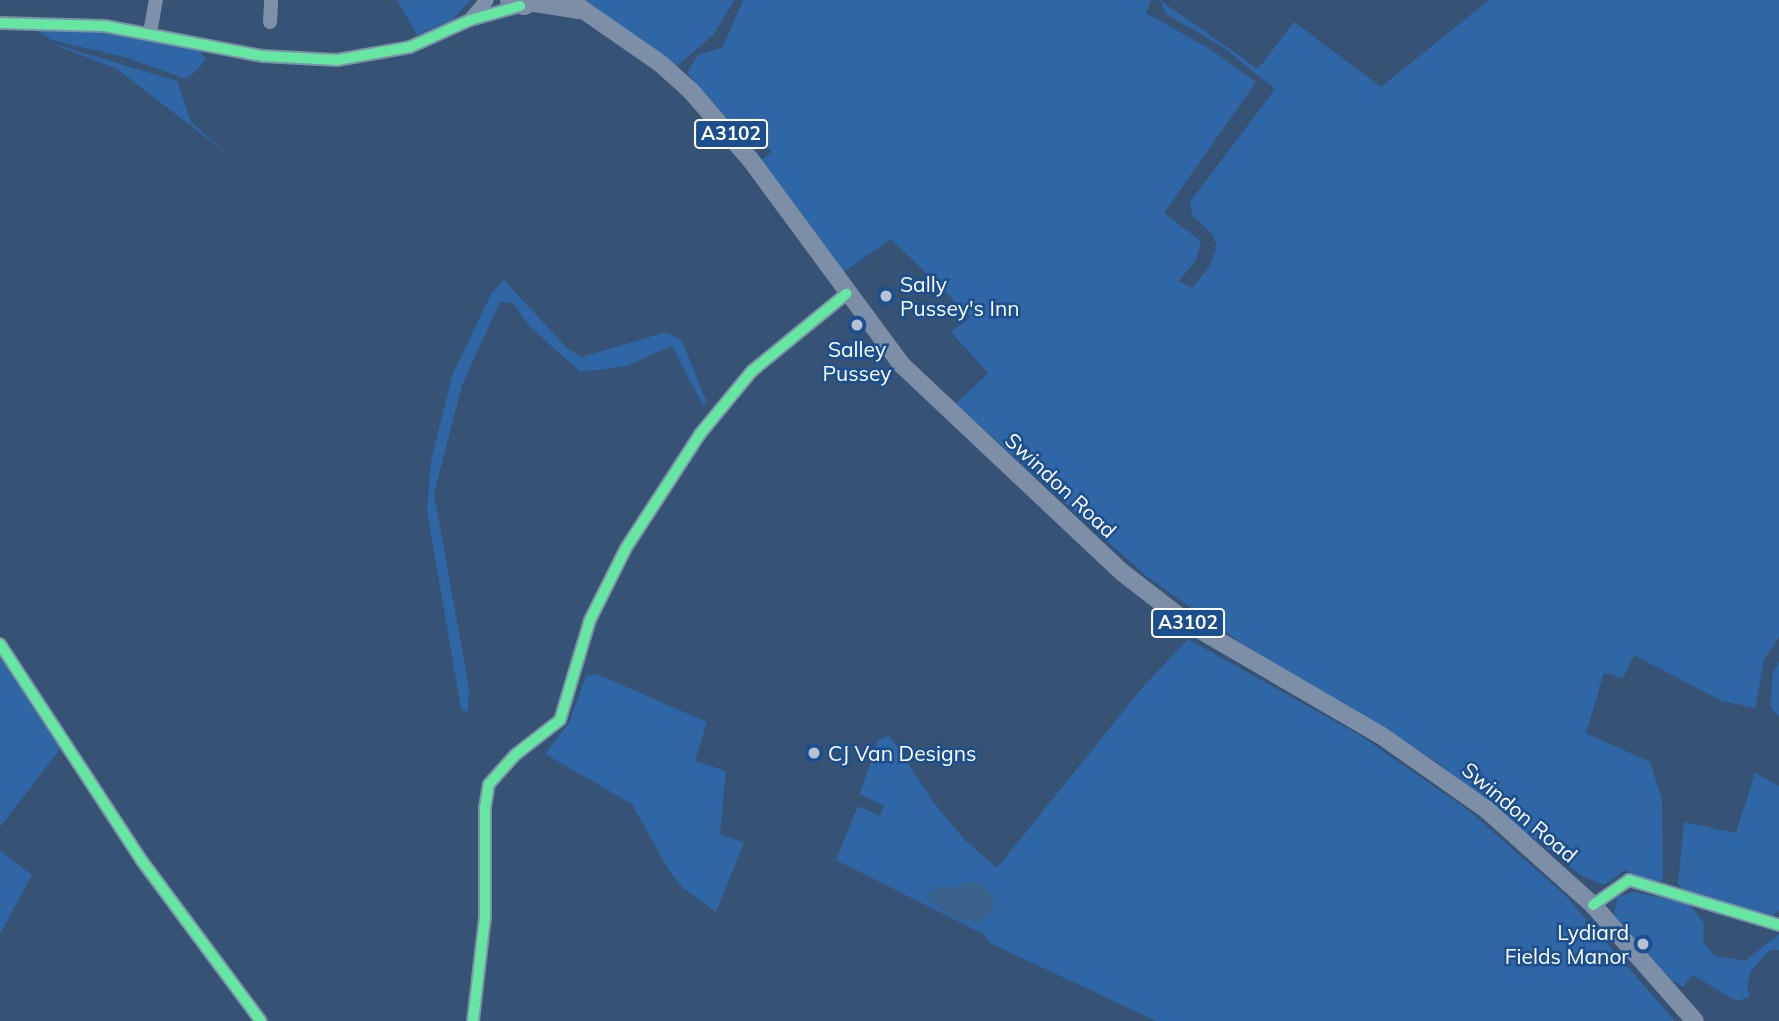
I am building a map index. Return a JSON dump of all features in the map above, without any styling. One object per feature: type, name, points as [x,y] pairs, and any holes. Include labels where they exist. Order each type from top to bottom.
[{"type":"main road","name":"Swindon Road","points":[[526,2],[574,5],[661,64],[713,114],[846,294],[928,391],[1145,591],[1202,632],[1418,759],[1513,831],[1593,905],[1695,1021]]},
{"type":"street","points":[[150,33],[156,0]]},
{"type":"street","points":[[270,22],[271,0]]},
{"type":"street","points":[[470,20],[487,0]]},
{"type":"street","points":[[0,23],[47,21],[150,33],[263,56],[337,61],[410,47],[470,20],[526,2]]},
{"type":"street","points":[[473,1021],[484,929],[485,808],[489,784],[515,755],[560,720],[590,620],[626,548],[700,434],[742,381],[846,294]]},
{"type":"street","points":[[0,644],[142,861],[261,1021]]},
{"type":"street","points":[[1593,905],[1629,880],[1779,925]]},
{"type":"shaded area","points":[[397,0],[471,0],[452,20],[417,35]]},
{"type":"shaded area","points":[[577,0],[734,0],[714,34],[677,66]]},
{"type":"shaded area","points":[[743,0],[1151,0],[1146,13],[1210,49],[1256,82],[1164,213],[1201,241],[1196,260],[1179,281],[1192,288],[1210,266],[1217,247],[1213,235],[1192,215],[1190,202],[1275,89],[1223,47],[1166,14],[1160,0],[1258,69],[1294,22],[1381,87],[1489,0],[1779,0],[1779,637],[1764,660],[1755,708],[1722,701],[1634,655],[1623,678],[1604,673],[1586,733],[1650,762],[1662,799],[1663,881],[1651,882],[1625,870],[1604,885],[1582,876],[1435,761],[1257,654],[1146,576],[956,404],[988,373],[951,332],[971,317],[891,239],[842,273],[761,160],[772,152],[744,118],[736,129],[687,73],[698,55],[723,47]]},
{"type":"shaded area","points":[[79,29],[198,48],[206,59],[191,76],[183,78],[128,58],[52,40],[36,30]]},
{"type":"shaded area","points":[[47,42],[177,81],[191,122],[230,156],[117,69]]},
{"type":"shaded area","points":[[504,280],[568,349],[582,357],[666,332],[672,334],[682,341],[706,400],[704,407],[672,346],[627,366],[581,372],[530,327],[513,303],[500,302],[462,385],[434,494],[469,688],[468,712],[461,709],[427,510],[431,461],[452,376],[491,294]]},
{"type":"shaded area","points":[[1188,639],[1361,736],[1468,810],[1565,895],[1675,1021],[1156,1021],[990,943],[985,935],[836,860],[858,806],[880,816],[884,806],[860,794],[878,740],[890,736],[933,802],[964,839],[997,868],[1142,688]],"holes":[[[935,887],[953,888],[957,918],[929,900],[928,894]]]},
{"type":"shaded area","points":[[0,657],[60,749],[0,827]]},
{"type":"shaded area","points":[[1779,661],[1779,717],[1771,707],[1772,676]]},
{"type":"shaded area","points":[[597,674],[707,722],[695,761],[726,771],[720,834],[744,843],[716,912],[683,888],[669,871],[632,804],[545,754],[569,723],[586,676]]},
{"type":"shaded area","points":[[1755,773],[1779,786],[1779,910],[1772,918],[1686,892],[1678,884],[1684,822],[1736,833]]},
{"type":"shaded area","points":[[0,851],[32,875],[0,934]]},
{"type":"shaded area","points":[[967,882],[979,882],[993,896],[993,909],[979,923],[957,918],[929,900],[928,894],[935,887],[953,888]]},
{"type":"shaded area","points":[[1633,892],[1688,903],[1704,923],[1703,942],[1715,956],[1745,961],[1779,934],[1779,950],[1770,950],[1751,971],[1747,986],[1750,997],[1736,1001],[1693,975],[1683,987],[1671,980],[1614,915],[1617,897]]},
{"type":"cycle path","points":[[0,23],[105,26],[263,56],[337,60],[410,47],[470,20],[520,6]]},
{"type":"cycle path","points":[[473,1021],[485,918],[485,808],[489,784],[515,755],[560,720],[590,620],[626,548],[700,434],[752,371],[846,294]]},
{"type":"cycle path","points":[[0,644],[142,861],[261,1021]]},
{"type":"cycle path","points":[[1593,905],[1629,880],[1779,925]]},
{"type":"place","name":"Sally Pussey's Inn","points":[[886,296]]},
{"type":"place","name":"Salley Pussey","points":[[857,325]]},
{"type":"place","name":"CJ Van Designs","points":[[814,753]]},
{"type":"place","name":"Lydiard Fields Manor","points":[[1643,944]]}]
